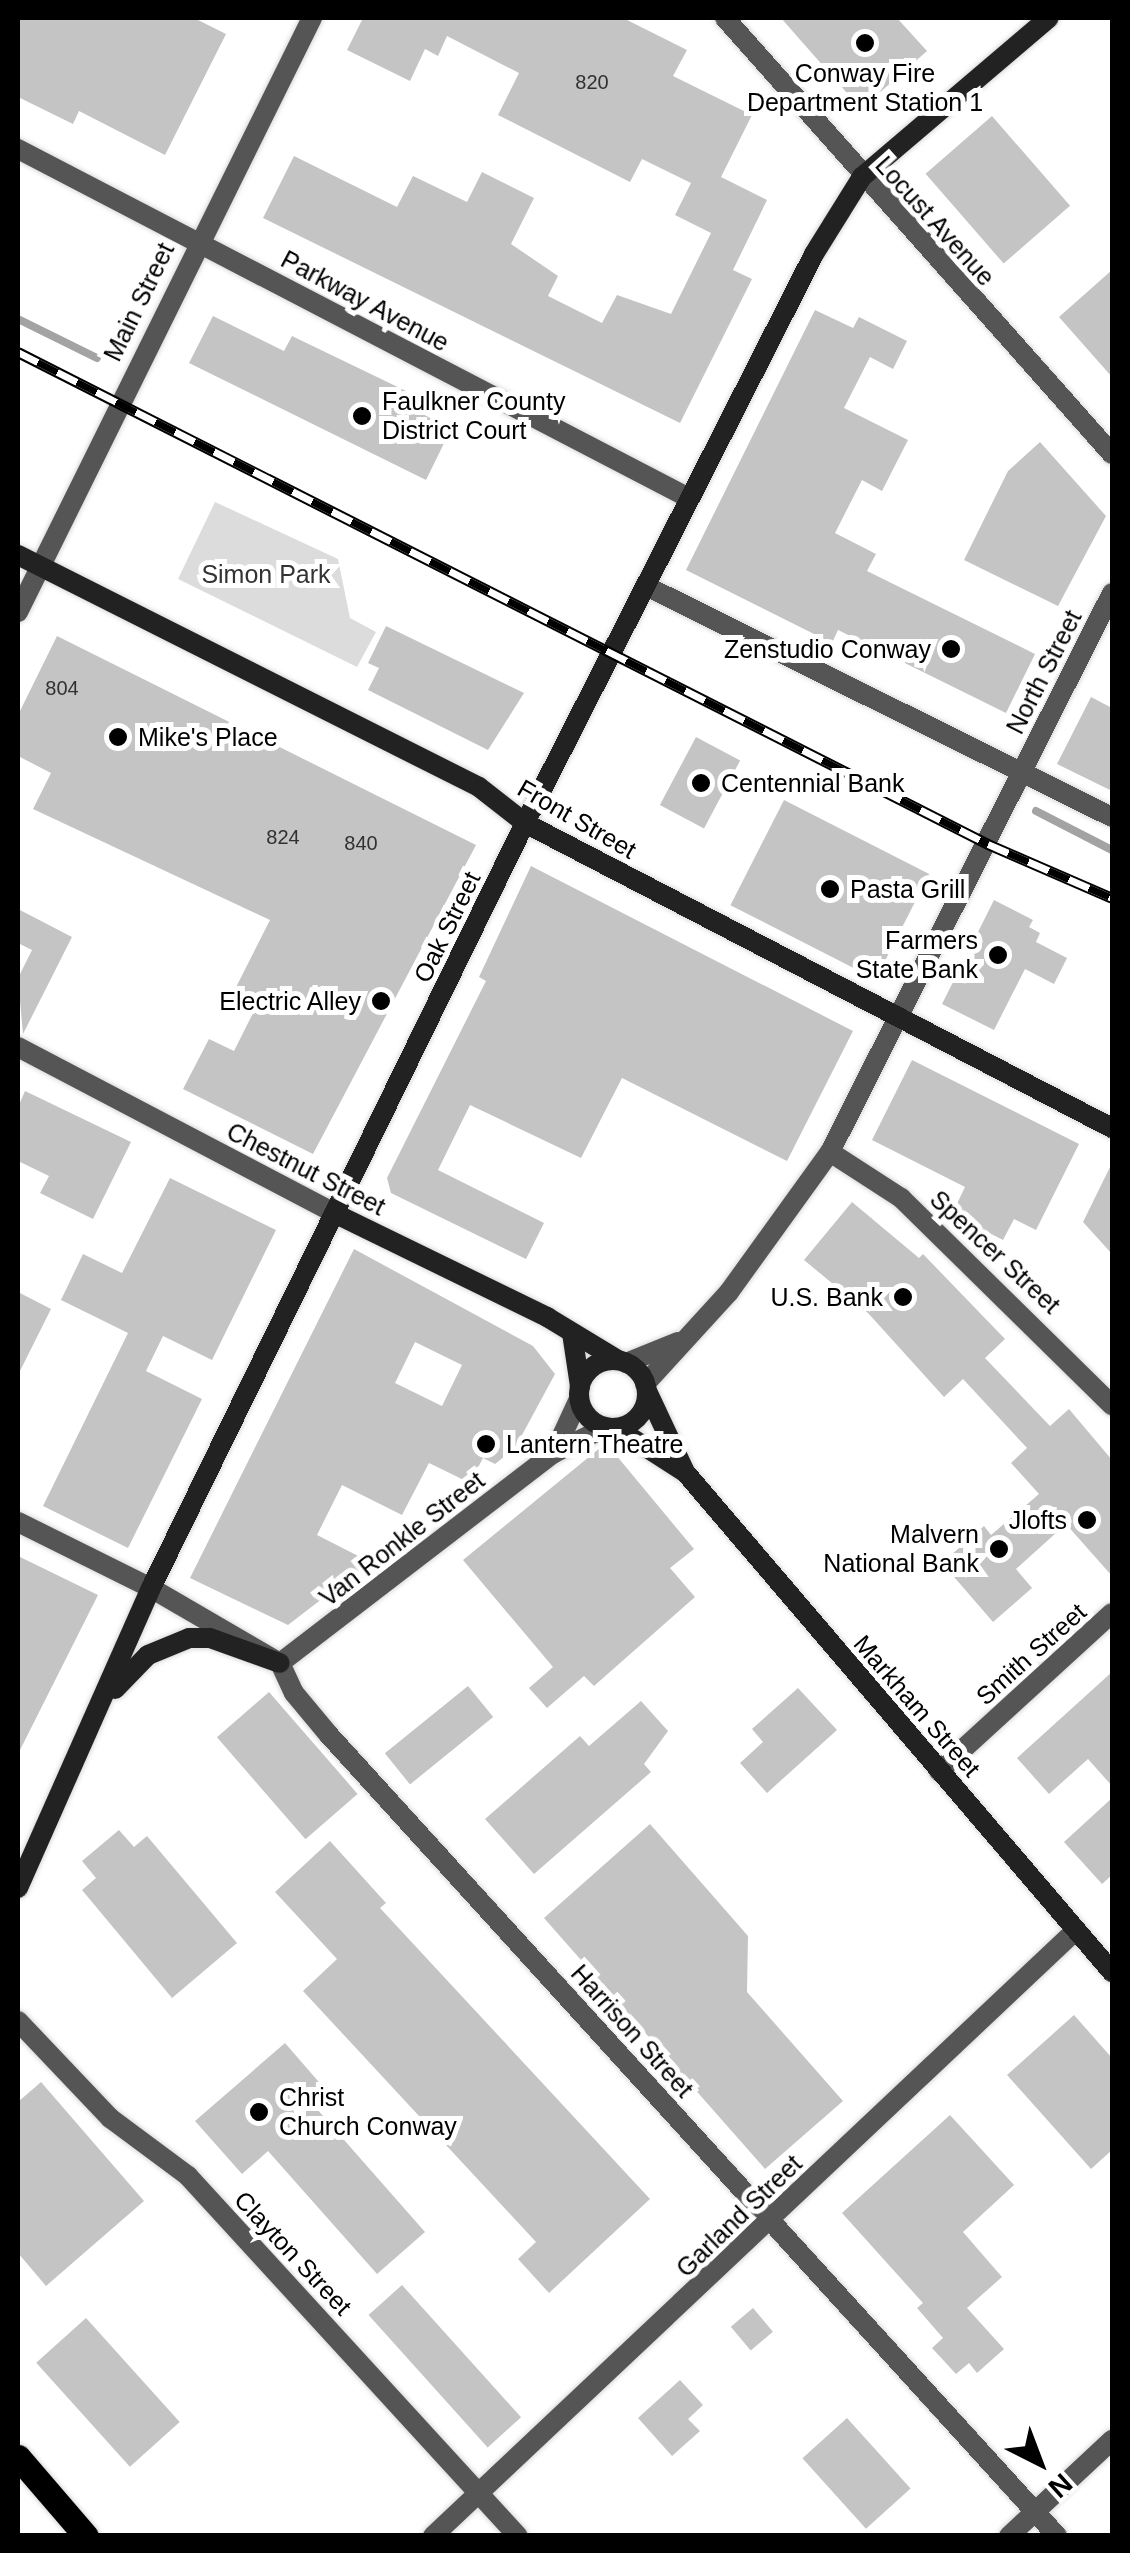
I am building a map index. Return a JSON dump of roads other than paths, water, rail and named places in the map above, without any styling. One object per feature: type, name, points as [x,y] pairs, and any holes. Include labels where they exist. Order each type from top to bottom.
[{"type":"main road","points":[[21,2469],[86,2536]]},
{"type":"street","name":"Main Street","points":[[18,612],[198,241],[312,18]]},
{"type":"street","name":"Locust Avenue","points":[[725,18],[1112,454]]},
{"type":"street","name":"Oak Street","points":[[18,1888],[151,1588],[338,1215],[524,823],[814,254],[862,176],[1049,18]]},
{"type":"street","name":"Parkway Avenue","points":[[18,149],[689,498]]},
{"type":"street","name":"Front Street","points":[[18,554],[479,787],[524,823],[898,1022],[1112,1128]]},
{"type":"street","points":[[648,586],[1112,817]]},
{"type":"street","name":"North Street","points":[[1021,775],[1112,593]]},
{"type":"street","points":[[572,1333],[580,1393],[588,1418],[611,1428],[642,1412],[646,1388],[782,1224],[830,1152],[1021,775]]},
{"type":"street","name":"Chestnut Street","points":[[18,1047],[622,1362]]},
{"type":"street","name":"Spencer Street","points":[[830,1152],[901,1198],[1112,1405]]},
{"type":"street","points":[[580,1393],[598,1364],[622,1362],[685,1339]]},
{"type":"street","points":[[622,1362],[646,1388]]},
{"type":"street","name":"Markham Street","points":[[646,1388],[685,1472],[1111,1966]]},
{"type":"street","name":"Van Ronkle Street","points":[[554,1453],[580,1393]]},
{"type":"street","name":"Van Ronkle Street","points":[[280,1663],[554,1453],[611,1428]]},
{"type":"street","name":"Markham Street","points":[[611,1428],[685,1472]]},
{"type":"street","points":[[18,1522],[151,1588],[280,1663]]},
{"type":"street","name":"Smith Street","points":[[939,1771],[1112,1613]]},
{"type":"street","name":"Oak Street","points":[[98,1710],[128,1671],[189,1638],[210,1638],[280,1663]]},
{"type":"street","name":"Harrison Street","points":[[280,1663],[294,1693],[329,1736],[1057,2536]]},
{"type":"street","name":"Garland Street","points":[[433,2536],[1076,1930]]},
{"type":"street","name":"Clayton Street","points":[[18,2021],[110,2118],[188,2176],[518,2536]]},
{"type":"street","points":[[1009,2536],[1112,2440]]},
{"type":"waterway","points":[[18,319],[97,358]]},
{"type":"waterway","points":[[1036,811],[1112,850]]},
{"type":"railway","points":[[18,352],[988,844],[1112,898]]},
{"type":"place","name":"Conway Fire Department Station 1","points":[[865,43]]},
{"type":"place","name":"Faulkner County District Court","points":[[362,416]]},
{"type":"place","name":"Zenstudio Conway","points":[[951,649]]},
{"type":"place","name":"Mike's Place","points":[[118,737]]},
{"type":"place","name":"Centennial Bank","points":[[701,783]]},
{"type":"place","name":"Pasta Grill","points":[[830,889]]},
{"type":"place","name":"Farmers State Bank","points":[[998,955]]},
{"type":"place","name":"Electric Alley","points":[[381,1001]]},
{"type":"place","name":"U.S. Bank","points":[[903,1297]]},
{"type":"place","name":"Lantern Theatre","points":[[486,1444]]},
{"type":"place","name":"Jlofts","points":[[1087,1520]]},
{"type":"place","name":"Malvern National Bank","points":[[999,1549]]},
{"type":"place","name":"Christ Church Conway","points":[[259,2112]]},
{"type":"park label","name":"Simon Park","points":[[266,574]]}]
